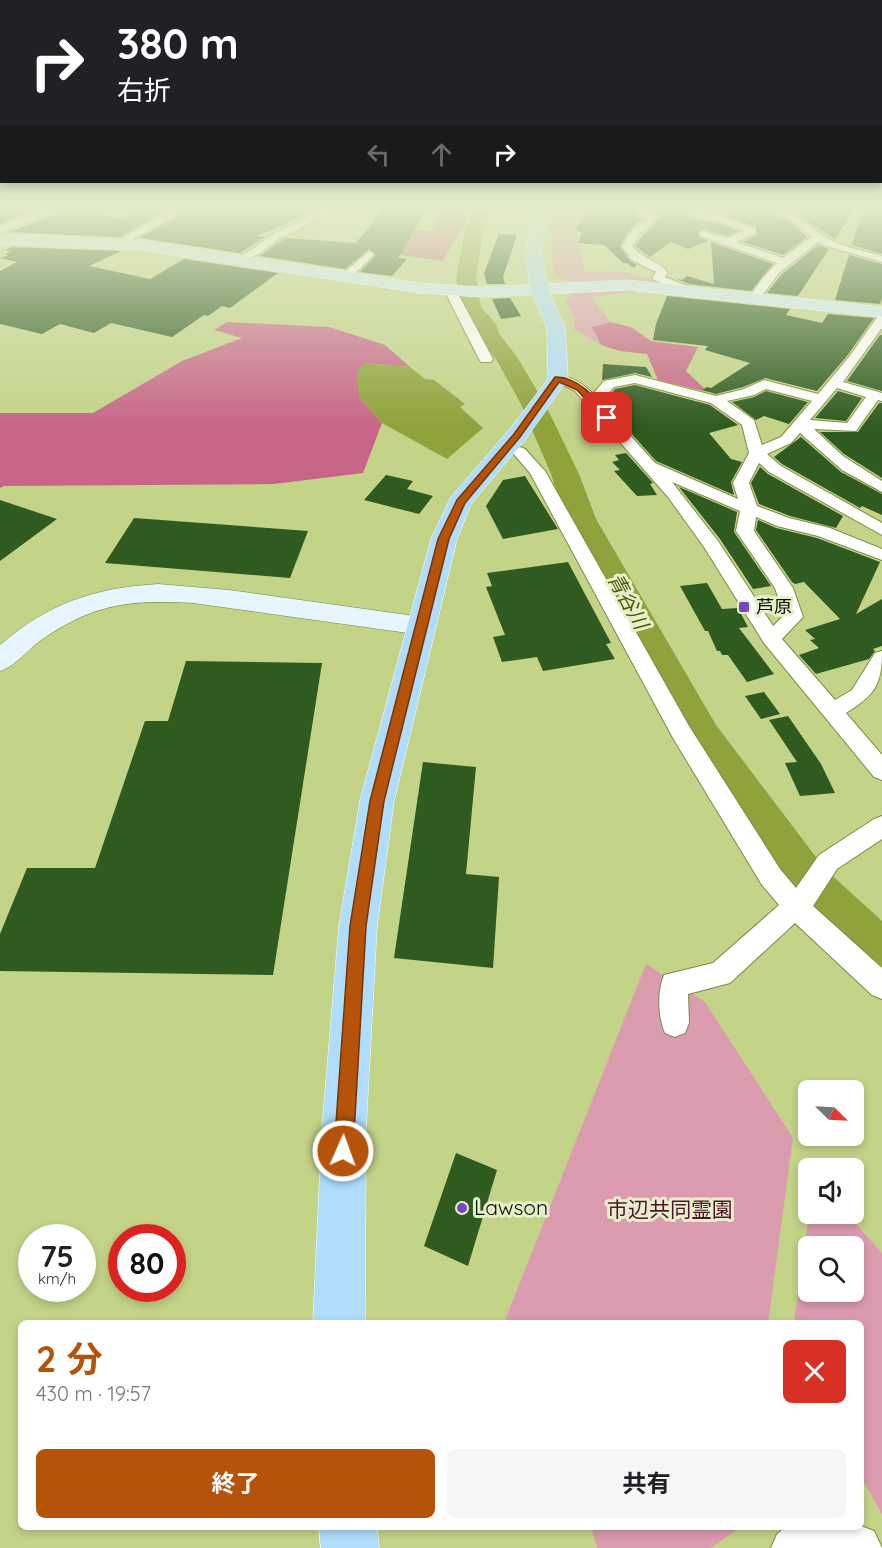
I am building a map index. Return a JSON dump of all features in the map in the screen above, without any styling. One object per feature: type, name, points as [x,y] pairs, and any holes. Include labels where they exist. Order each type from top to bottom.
[{"type":"highway","points":[[339,1320],[344,1130],[358,926],[377,801],[444,539],[460,502],[518,444],[554,384],[556,328],[538,281]]},
{"type":"highway","points":[[348,1530],[350,1548]]},
{"type":"main road","points":[[371,281],[454,291],[487,292],[540,291],[610,284],[688,290],[882,312]]},
{"type":"street","points":[[666,281],[688,290]]},
{"type":"street","points":[[755,297],[765,281]]},
{"type":"street","points":[[454,291],[486,359]]},
{"type":"street","points":[[771,638],[794,617],[784,588],[745,531],[749,508],[741,483],[757,453],[786,440],[854,360],[882,319]]},
{"type":"street","points":[[593,402],[609,384],[635,379],[716,400],[749,423],[757,453],[775,469],[882,530]]},
{"type":"street","points":[[833,383],[879,396]]},
{"type":"street","points":[[554,384],[580,388],[674,494],[712,545],[771,638],[882,771]]},
{"type":"street","points":[[716,400],[749,392],[764,384],[820,399]]},
{"type":"street","points":[[800,424],[851,428],[859,421],[867,404],[879,396]]},
{"type":"street","points":[[800,424],[830,455],[855,474],[882,487]]},
{"type":"street","points":[[518,444],[537,471],[681,732],[771,876],[882,986]]},
{"type":"street","points":[[649,465],[783,522],[824,532],[882,555]]},
{"type":"street","points":[[0,661],[18,642],[43,624],[105,598],[135,593],[187,593],[422,626]]},
{"type":"street","points":[[832,712],[859,695],[882,658]]},
{"type":"street","points":[[675,1023],[674,984],[720,974],[799,902],[828,862],[882,826]]},
{"type":"street","points":[[791,1548],[812,1531],[860,1545],[862,1548]]},
{"type":"green space","points":[[620,281],[656,281],[665,284]]},
{"type":"green space","points":[[645,290],[591,297],[610,322],[592,327],[601,345],[574,329],[575,319],[566,301],[572,293]]},
{"type":"green space","name":"市辺共同霊園","points":[[646,964],[705,1002],[793,1138],[768,1320],[505,1320]]},
{"type":"green space","points":[[808,1224],[856,1224],[882,1253],[882,1514],[864,1482],[864,1320],[794,1320],[798,1294],[798,1302],[864,1302],[864,1236],[806,1236]]},
{"type":"green space","points":[[592,1530],[736,1530],[711,1548],[597,1548]]},
{"type":"shaded area","points":[[227,322],[329,327],[385,345],[410,367],[365,363],[359,397],[382,423],[363,473],[274,484],[4,486],[0,488],[0,413],[93,413],[182,361],[242,338],[214,330]]},
{"type":"shaded area","points":[[610,322],[631,327],[651,341],[698,347],[686,371],[708,392],[658,380],[647,354],[620,351],[601,345],[592,327]]},
{"type":"shaded area","points":[[365,363],[410,367],[425,379],[434,380],[465,404],[460,407],[483,428],[447,459],[382,423],[359,397],[357,372]]},
{"type":"building","points":[[0,281],[267,281],[230,308],[222,306],[208,316],[204,315],[172,337],[111,323],[94,333],[60,324],[42,334],[0,324]]},
{"type":"building","points":[[486,281],[504,281],[505,284],[487,284]]},
{"type":"building","points":[[682,281],[705,281],[714,284],[714,281],[759,281],[751,291]]},
{"type":"building","points":[[776,281],[808,281],[798,296],[767,293]]},
{"type":"building","points":[[841,281],[882,281],[880,304],[835,300]]},
{"type":"building","points":[[667,296],[790,309],[786,315],[822,323],[828,314],[874,318],[847,356],[817,391],[765,378],[716,394],[702,390],[707,387],[711,388],[750,363],[705,350],[708,346],[653,340],[656,324]]},
{"type":"building","points":[[510,298],[521,316],[501,319],[492,299]]},
{"type":"building","points":[[882,335],[882,391],[847,381]]},
{"type":"building","points":[[603,364],[646,367],[652,377],[635,373],[602,380]]},
{"type":"building","points":[[635,385],[710,405],[738,425],[709,433],[731,459],[742,462],[731,482],[734,495],[656,461],[613,413],[624,411],[611,394],[615,389]]},
{"type":"building","points":[[766,391],[808,402],[789,424],[764,416],[756,420],[732,402],[754,397]]},
{"type":"building","points":[[838,391],[862,398],[846,421],[815,418]]},
{"type":"building","points":[[879,403],[882,403],[882,478],[844,454],[820,432],[858,432]]},
{"type":"building","points":[[801,437],[841,472],[882,494],[882,515],[862,506],[860,508],[782,464],[774,457]]},
{"type":"building","points":[[626,453],[653,483],[650,484],[657,495],[637,496],[614,471],[620,470],[612,462],[619,460],[615,455]]},
{"type":"building","points":[[760,467],[768,474],[843,516],[836,528],[790,516],[759,504],[751,483]]},
{"type":"building","points":[[386,475],[413,481],[407,489],[433,496],[419,514],[364,500]]},
{"type":"building","points":[[525,476],[558,529],[503,539],[486,506],[503,480]]},
{"type":"building","points":[[679,487],[737,512],[734,532],[771,586],[753,589],[720,539]]},
{"type":"building","points":[[0,500],[57,519],[0,561]]},
{"type":"building","points":[[134,518],[308,531],[290,578],[105,563]]},
{"type":"building","points":[[758,520],[776,528],[817,538],[880,562],[856,614],[882,599],[882,646],[873,649],[875,651],[869,659],[816,674],[799,655],[819,648],[810,640],[815,639],[805,630],[840,619],[804,582],[795,584],[792,582],[756,530]]},
{"type":"building","points":[[568,562],[611,643],[606,644],[615,659],[543,671],[537,657],[502,662],[493,637],[505,635],[486,587],[492,586],[487,573]]},
{"type":"building","points":[[707,583],[722,609],[738,608],[748,627],[739,628],[774,674],[747,682],[728,655],[722,655],[720,651],[717,651],[708,631],[705,631],[680,586]]},
{"type":"building","points":[[186,661],[322,663],[273,975],[0,971],[0,934],[27,868],[95,868],[145,721],[168,721]]},
{"type":"building","points":[[764,692],[780,714],[761,719],[745,696]]},
{"type":"building","points":[[788,716],[821,764],[835,793],[800,796],[785,763],[797,762],[769,720]]},
{"type":"building","points":[[423,762],[476,767],[466,874],[499,877],[493,968],[394,958]]},
{"type":"building","points":[[456,1153],[497,1170],[468,1266],[424,1246]]},
{"type":"waterway","name":"青谷川","points":[[467,281],[471,308],[485,324],[489,336],[506,357],[533,404],[565,474],[581,519],[703,735],[810,882],[882,951]]},
{"type":"place","name":"芦原","points":[[744,607]]},
{"type":"place","name":"Lawson","points":[[462,1208]]},
{"type":"route","points":[[343,1151],[358,926],[377,801],[444,539],[460,502],[517,435],[558,379],[580,388],[607,418]]}]
